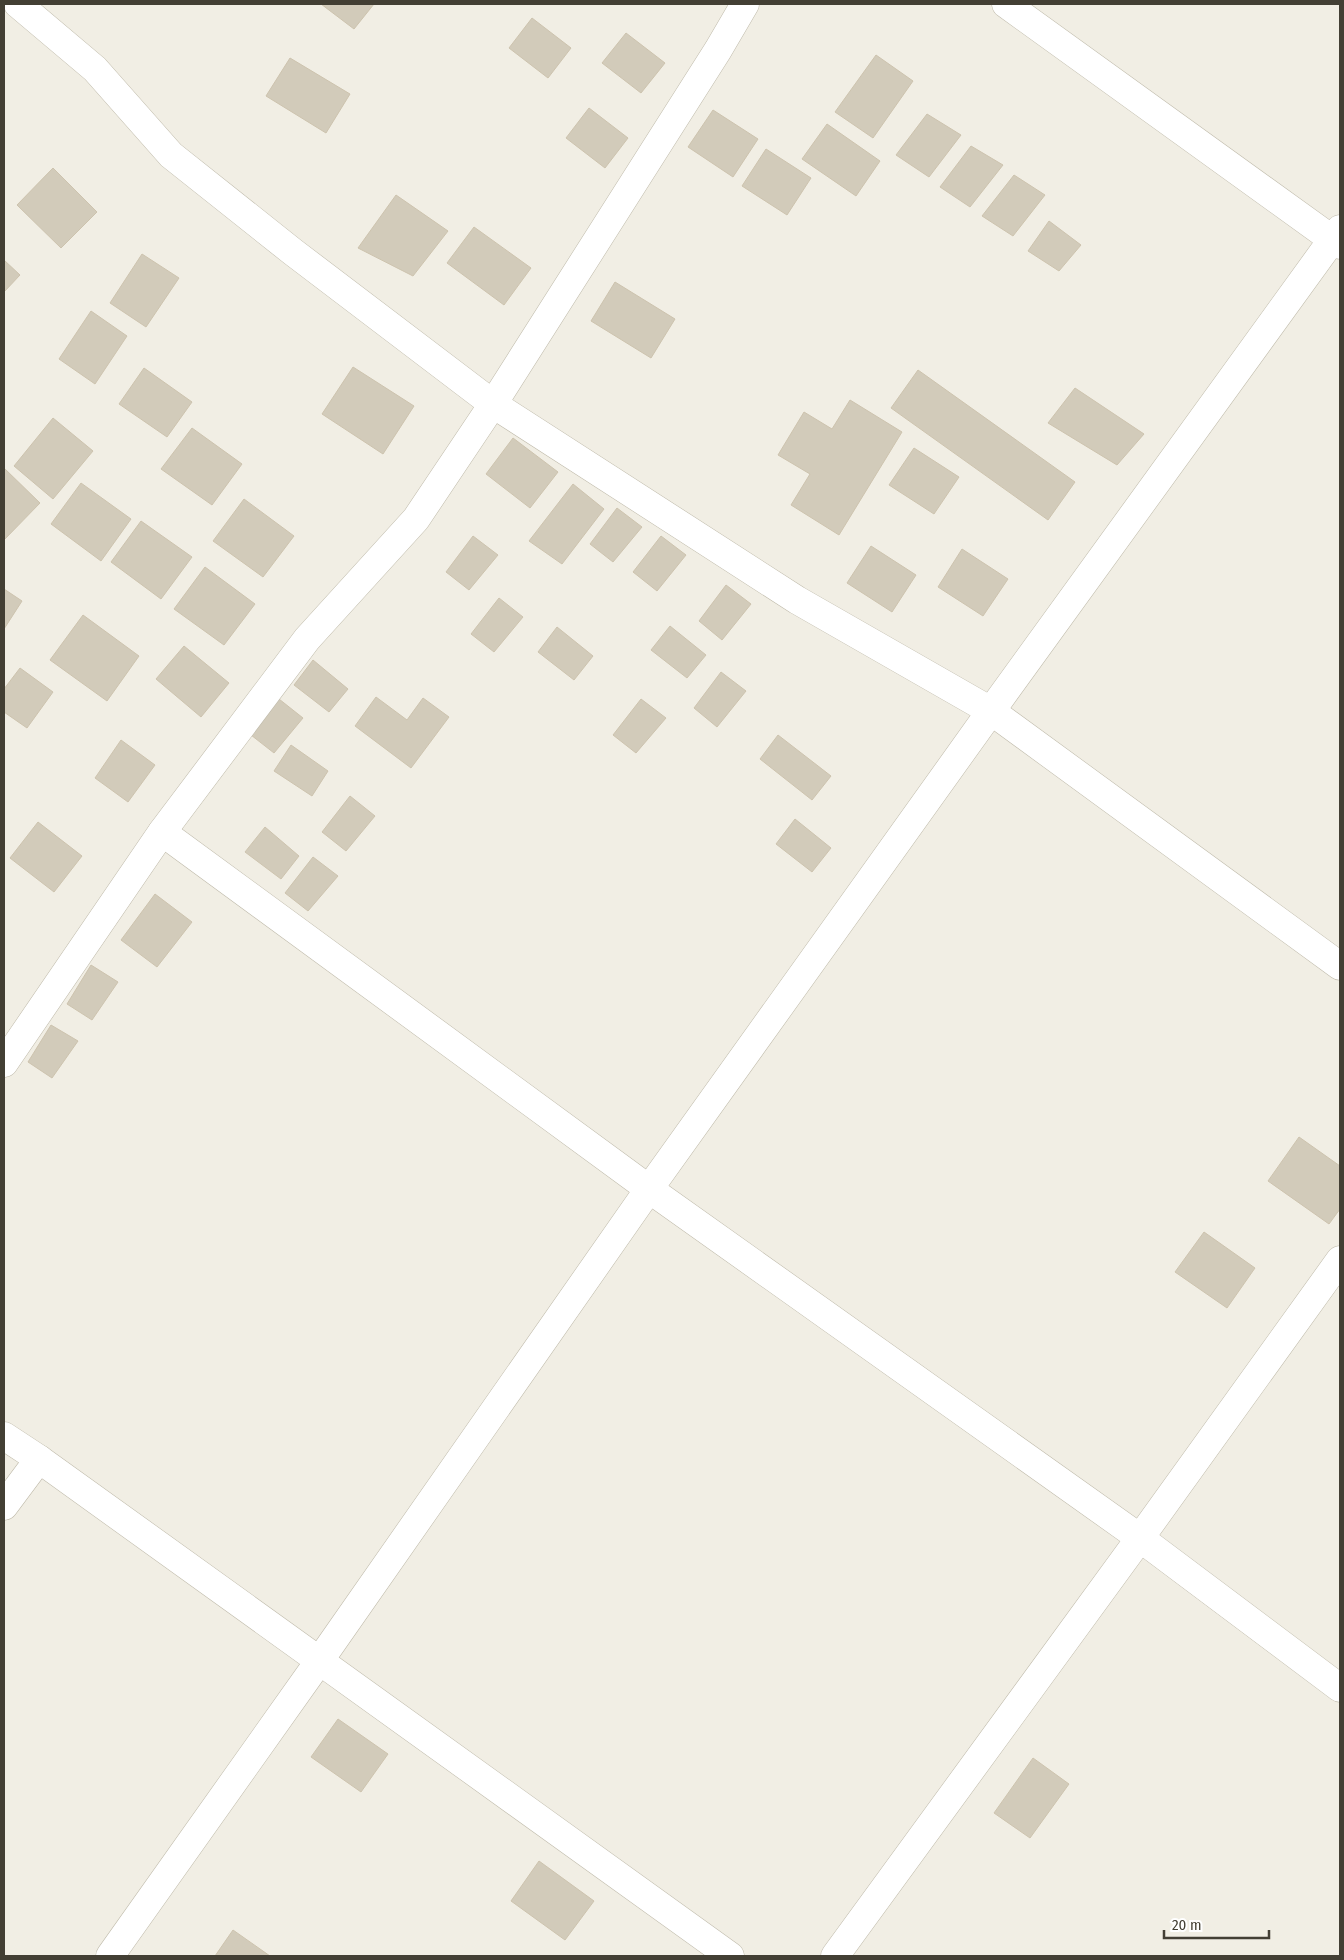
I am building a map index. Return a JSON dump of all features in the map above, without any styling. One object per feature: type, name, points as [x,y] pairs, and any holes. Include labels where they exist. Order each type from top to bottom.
[{"type":"street","points":[[18,4],[95,69],[171,155],[293,252],[492,404],[797,600],[991,711],[1340,966]]},
{"type":"street","points":[[4,1063],[162,832],[307,639],[416,519],[492,404],[712,59],[745,4]]},
{"type":"street","points":[[110,1956],[320,1660],[649,1189],[991,711],[1338,238],[1006,4]]},
{"type":"street","points":[[162,832],[649,1189],[1140,1538],[1340,1688]]},
{"type":"street","points":[[835,1956],[1340,1260]]},
{"type":"street","points":[[4,1436],[320,1660],[730,1956]]},
{"type":"street","points":[[4,1506],[39,1459]]},
{"type":"building","points":[[321,4],[374,4],[354,29]]},
{"type":"building","points":[[532,18],[571,48],[548,78],[509,48]]},
{"type":"building","points":[[626,33],[665,63],[641,93],[602,63]]},
{"type":"building","points":[[876,55],[913,81],[873,138],[835,112]]},
{"type":"building","points":[[290,58],[350,94],[326,133],[266,96]]},
{"type":"building","points":[[589,108],[628,138],[605,168],[566,138]]},
{"type":"building","points":[[713,110],[758,139],[733,177],[688,147]]},
{"type":"building","points":[[927,114],[961,135],[929,177],[896,155]]},
{"type":"building","points":[[827,124],[880,161],[856,196],[802,159]]},
{"type":"building","points":[[971,146],[1003,165],[970,207],[940,187]]},
{"type":"building","points":[[766,149],[811,178],[787,215],[742,186]]},
{"type":"building","points":[[53,168],[97,212],[61,248],[17,205]]},
{"type":"building","points":[[1014,175],[1045,195],[1013,236],[982,216]]},
{"type":"building","points":[[396,195],[448,231],[413,276],[358,248]]},
{"type":"building","points":[[1049,221],[1081,245],[1059,271],[1028,251]]},
{"type":"building","points":[[474,227],[531,268],[504,305],[447,263]]},
{"type":"building","points":[[142,254],[179,278],[146,327],[110,303]]},
{"type":"building","points":[[4,260],[20,275],[4,292]]},
{"type":"building","points":[[615,282],[675,319],[651,358],[591,321]]},
{"type":"building","points":[[91,311],[127,336],[95,384],[59,359]]},
{"type":"building","points":[[353,367],[414,406],[383,454],[322,414]]},
{"type":"building","points":[[144,368],[192,402],[167,437],[119,404]]},
{"type":"building","points":[[918,370],[1075,482],[1048,520],[891,408]]},
{"type":"building","points":[[1075,388],[1144,434],[1117,465],[1048,423]]},
{"type":"building","points":[[850,400],[902,432],[839,535],[791,505],[810,474],[778,455],[804,412],[832,429]]},
{"type":"building","points":[[53,418],[93,451],[53,499],[14,466]]},
{"type":"building","points":[[192,428],[242,464],[212,505],[161,469]]},
{"type":"building","points":[[513,438],[558,472],[530,508],[486,474]]},
{"type":"building","points":[[914,448],[959,477],[934,514],[889,485]]},
{"type":"building","points":[[4,468],[40,503],[4,540]]},
{"type":"building","points":[[81,483],[131,519],[101,561],[51,524]]},
{"type":"building","points":[[573,484],[604,509],[562,564],[529,541]]},
{"type":"building","points":[[244,499],[294,536],[263,577],[213,541]]},
{"type":"building","points":[[617,508],[642,527],[613,562],[590,544]]},
{"type":"building","points":[[141,521],[192,557],[161,599],[111,562]]},
{"type":"building","points":[[473,536],[498,555],[469,590],[446,572]]},
{"type":"building","points":[[661,536],[686,555],[657,591],[633,572]]},
{"type":"building","points":[[871,546],[916,575],[892,612],[847,583]]},
{"type":"building","points":[[962,549],[1008,579],[983,616],[938,587]]},
{"type":"building","points":[[205,567],[255,604],[224,645],[174,609]]},
{"type":"building","points":[[726,585],[751,604],[722,640],[699,621]]},
{"type":"building","points":[[4,589],[22,601],[4,629]]},
{"type":"building","points":[[499,598],[523,617],[494,652],[471,634]]},
{"type":"building","points":[[83,615],[139,656],[107,701],[50,660]]},
{"type":"building","points":[[670,626],[706,655],[687,678],[651,650]]},
{"type":"building","points":[[557,627],[593,656],[574,680],[538,652]]},
{"type":"building","points":[[184,646],[229,683],[201,717],[156,679]]},
{"type":"building","points":[[313,660],[348,689],[329,712],[294,685]]},
{"type":"building","points":[[20,668],[53,692],[27,728],[4,712],[4,689]]},
{"type":"building","points":[[721,672],[746,691],[717,727],[694,708]]},
{"type":"building","points":[[376,697],[407,720],[423,698],[449,717],[411,768],[355,726]]},
{"type":"building","points":[[279,699],[303,718],[274,753],[251,735]]},
{"type":"building","points":[[641,699],[666,718],[636,753],[613,735]]},
{"type":"building","points":[[778,735],[831,776],[812,800],[760,759]]},
{"type":"building","points":[[121,740],[155,765],[128,802],[95,778]]},
{"type":"building","points":[[291,745],[328,771],[312,796],[274,771]]},
{"type":"building","points":[[350,796],[375,816],[346,851],[322,832]]},
{"type":"building","points":[[795,819],[831,848],[812,872],[776,844]]},
{"type":"building","points":[[38,822],[82,856],[54,892],[10,858]]},
{"type":"building","points":[[265,827],[299,856],[281,879],[245,852]]},
{"type":"building","points":[[313,857],[338,876],[308,911],[285,893]]},
{"type":"building","points":[[155,894],[192,922],[157,967],[121,940]]},
{"type":"building","points":[[91,965],[118,982],[92,1020],[67,1004]]},
{"type":"building","points":[[51,1025],[78,1041],[52,1078],[28,1062]]},
{"type":"building","points":[[1299,1137],[1340,1166],[1340,1209],[1329,1224],[1268,1181]]},
{"type":"building","points":[[1204,1232],[1255,1268],[1227,1308],[1175,1272]]},
{"type":"building","points":[[338,1719],[388,1754],[361,1792],[311,1757]]},
{"type":"building","points":[[1033,1758],[1069,1784],[1030,1838],[994,1813]]},
{"type":"building","points":[[539,1861],[594,1901],[565,1940],[511,1901]]},
{"type":"building","points":[[233,1930],[270,1956],[215,1956]]}]
